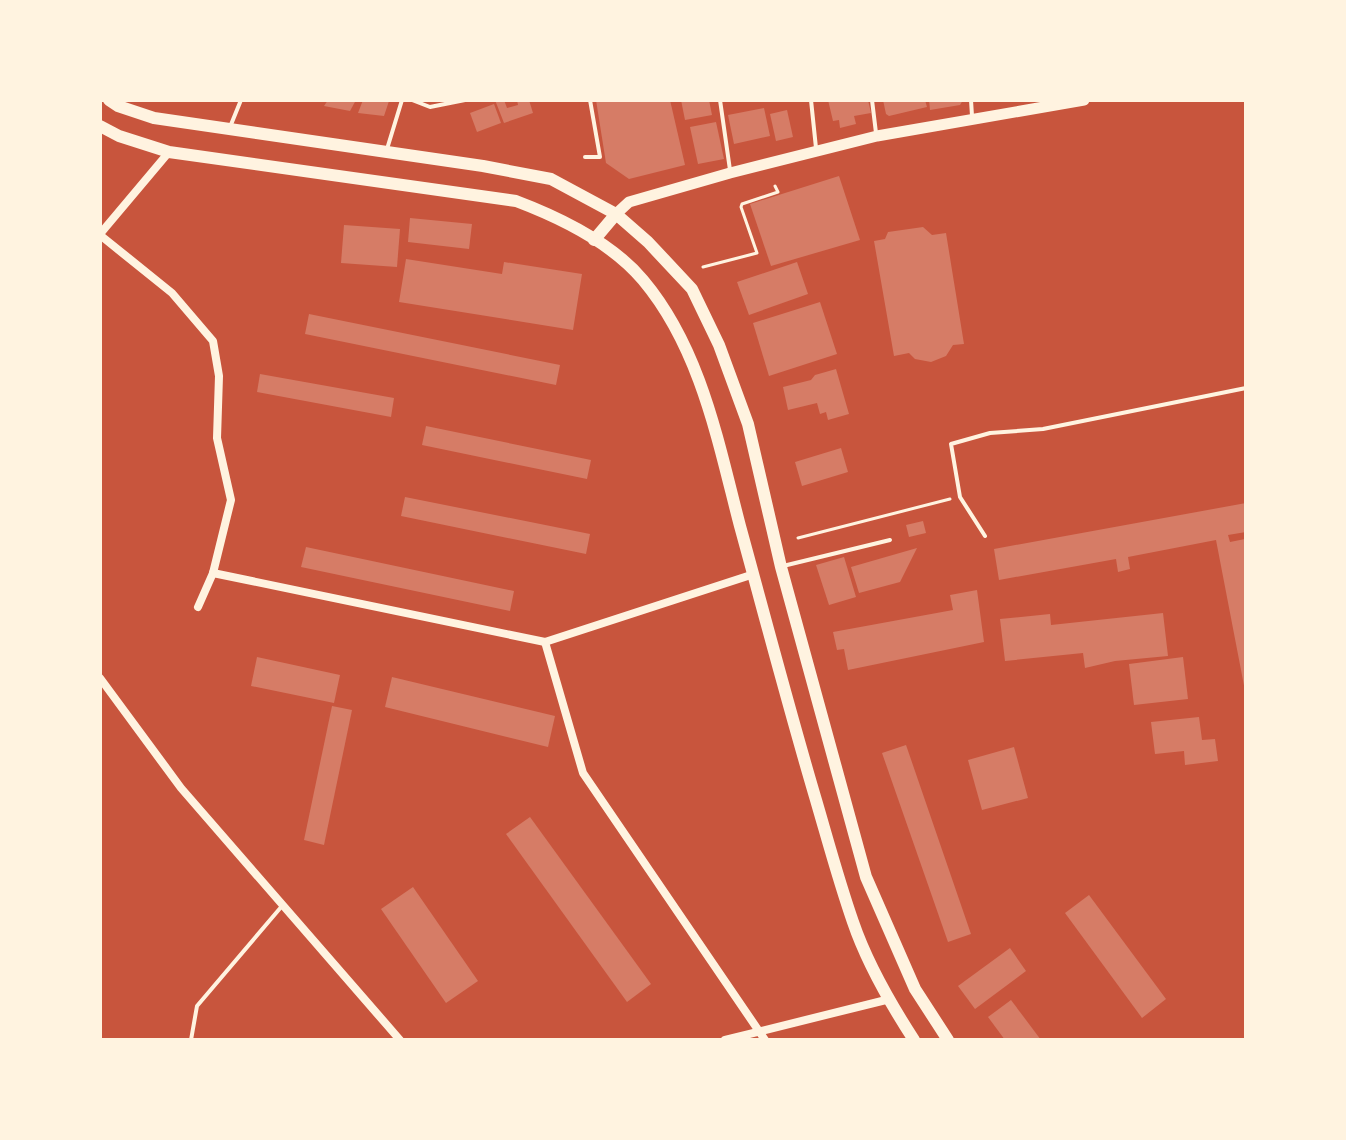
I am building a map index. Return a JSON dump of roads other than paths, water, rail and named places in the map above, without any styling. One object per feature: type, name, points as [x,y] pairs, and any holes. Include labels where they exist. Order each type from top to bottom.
[{"type":"main road","points":[[109,100],[154,118],[551,179],[616,214],[648,242],[692,289],[719,345],[748,424],[781,567],[866,877],[915,989],[948,1040]]},
{"type":"main road","points":[[100,126],[119,136],[169,152],[516,201],[545,212],[594,240],[643,279],[671,321],[692,361],[713,422],[803,757],[853,924],[914,1040]]},
{"type":"main road","points":[[594,240],[616,214]]},
{"type":"main road","points":[[754,574],[781,567]]},
{"type":"main road","points":[[890,999],[915,989]]},
{"type":"street","points":[[616,214],[629,202],[817,150],[877,136],[1084,100]]},
{"type":"street","points":[[169,152],[100,235],[172,293],[213,341],[219,376],[217,438],[231,500],[213,573],[198,607]]},
{"type":"street","points":[[213,573],[545,642],[754,574]]},
{"type":"street","points":[[545,642],[583,773],[763,1036]]},
{"type":"street","points":[[100,678],[181,788],[400,1040]]},
{"type":"street","points":[[725,1040],[763,1036],[890,999]]},
{"type":"lane","points":[[229,131],[241,100]]},
{"type":"lane","points":[[386,152],[402,100]]},
{"type":"lane","points":[[412,100],[430,107],[465,100]]},
{"type":"lane","points":[[585,157],[600,157],[590,100]]},
{"type":"lane","points":[[720,100],[730,173]]},
{"type":"lane","points":[[811,100],[817,150]]},
{"type":"lane","points":[[872,100],[877,136]]},
{"type":"lane","points":[[971,100],[973,119]]},
{"type":"lane","points":[[985,536],[960,497],[951,444],[990,433],[1043,429],[1246,388]]},
{"type":"lane","points":[[781,567],[890,540]]},
{"type":"lane","points":[[191,1040],[197,1006],[283,905]]}]
